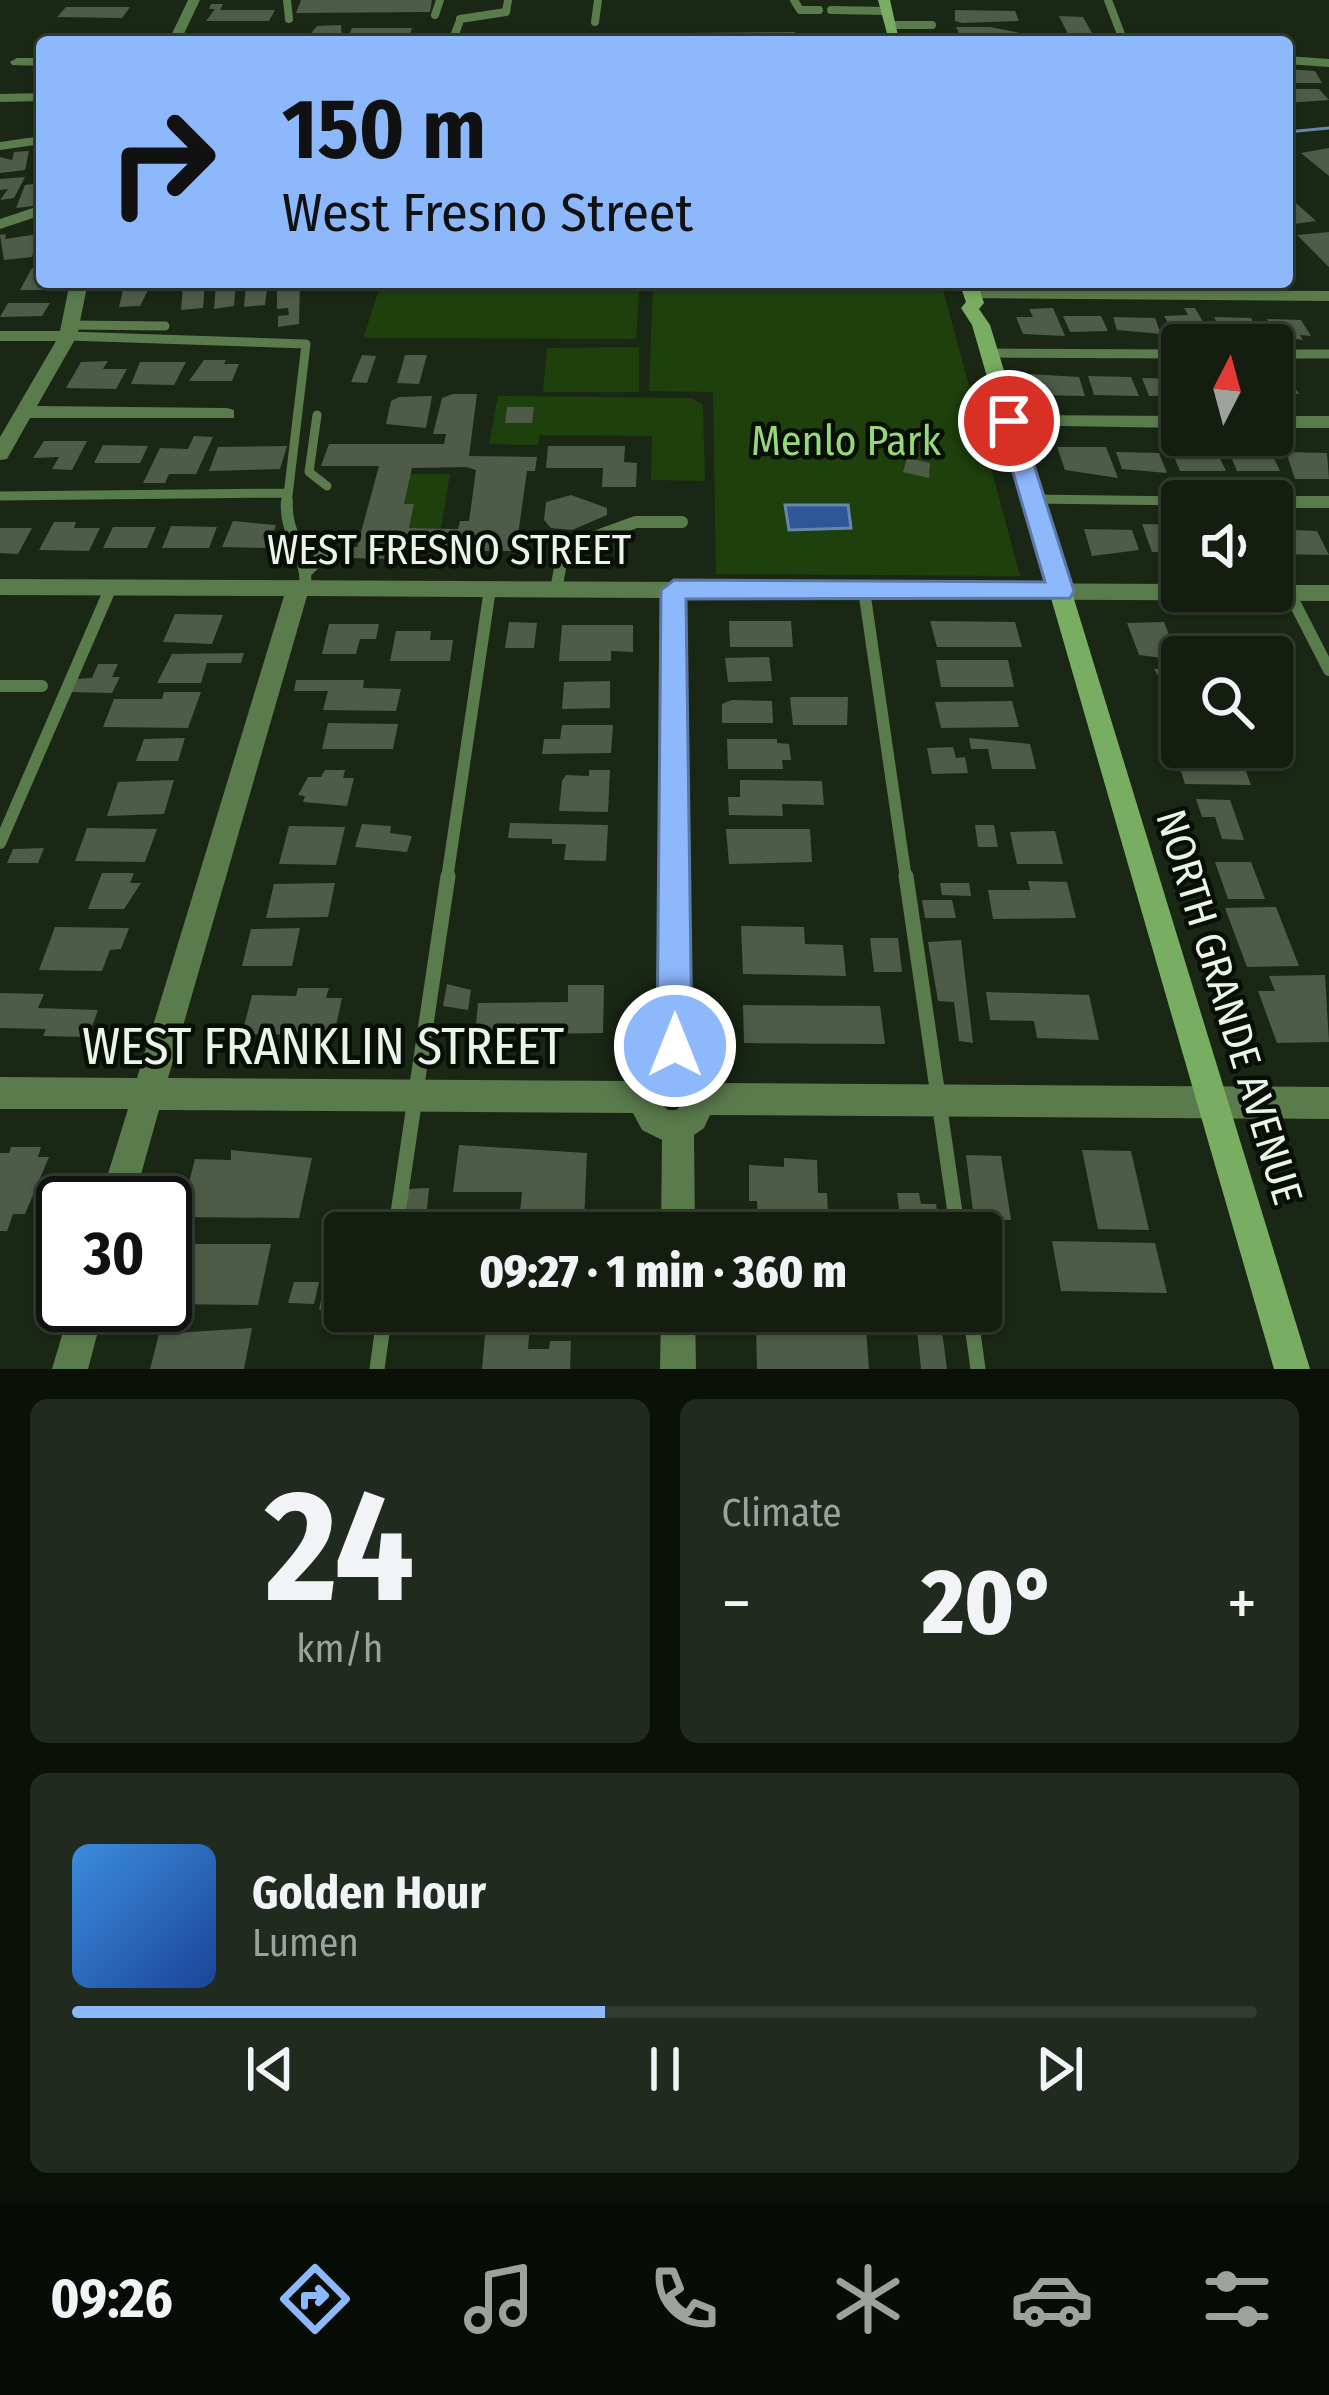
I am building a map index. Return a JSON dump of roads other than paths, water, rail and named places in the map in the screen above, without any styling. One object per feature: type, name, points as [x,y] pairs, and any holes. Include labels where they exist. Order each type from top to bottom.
[{"type":"main road","name":"NORTH GRANDE AVENUE","points":[[974,301],[1292,1369]]},
{"type":"street","points":[[178,36],[194,0]]},
{"type":"street","points":[[16,62],[36,62]]},
{"type":"street","points":[[0,98],[36,98]]},
{"type":"street","points":[[0,146],[36,141]]},
{"type":"street","points":[[0,224],[36,212]]},
{"type":"street","points":[[0,454],[69,331],[78,288]]},
{"type":"street","points":[[974,301],[1321,296],[1329,321]]},
{"type":"street","points":[[0,336],[69,331]]},
{"type":"street","points":[[25,412],[227,414]]},
{"type":"street","points":[[1009,421],[1161,422]]},
{"type":"street","points":[[1293,422],[1329,422]]},
{"type":"street","points":[[124,1176],[303,582]]},
{"type":"street","name":"WEST FRESNO STREET","points":[[0,587],[303,582],[490,589],[1161,591]]},
{"type":"street","points":[[674,590],[674,1073]]},
{"type":"street","name":"WEST FRESNO STREET","points":[[1293,592],[1329,592]]},
{"type":"street","points":[[674,1073],[688,1078],[698,1099],[691,1119],[678,1126],[657,1122],[646,1097],[652,1082],[674,1073]]},
{"type":"street","name":"WEST FRANKLIN STREET","points":[[0,1093],[646,1097]]},
{"type":"street","points":[[698,1099],[1329,1103]]},
{"type":"street","points":[[678,1126],[678,1212]]},
{"type":"street","points":[[70,1369],[80,1332]]},
{"type":"street","points":[[678,1332],[678,1369]]},
{"type":"lane","points":[[287,0],[289,19]]},
{"type":"lane","points":[[435,16],[440,0]]},
{"type":"lane","points":[[454,36],[459,21],[505,14],[508,0]]},
{"type":"lane","points":[[595,22],[598,0]]},
{"type":"lane","points":[[794,0],[800,10],[820,12]]},
{"type":"lane","points":[[1108,0],[1122,36]]},
{"type":"lane","points":[[832,12],[845,10],[891,26],[932,25]]},
{"type":"lane","points":[[1293,60],[1329,63]]},
{"type":"lane","points":[[69,331],[165,326]]},
{"type":"lane","points":[[69,331],[306,344],[285,522],[303,582]]},
{"type":"lane","points":[[989,353],[1161,354]]},
{"type":"lane","points":[[1293,354],[1329,355]]},
{"type":"lane","points":[[316,415],[309,472],[327,486]]},
{"type":"lane","points":[[0,496],[288,494]]},
{"type":"lane","points":[[1033,499],[1161,501]]},
{"type":"lane","points":[[1293,502],[1329,502]]},
{"type":"lane","points":[[556,589],[564,548],[636,522],[682,522]]},
{"type":"lane","points":[[303,582],[322,556],[314,541]]},
{"type":"lane","points":[[0,843],[111,587]]},
{"type":"lane","points":[[398,1212],[490,589]]},
{"type":"lane","points":[[864,590],[955,1212]]},
{"type":"lane","points":[[1293,602],[1329,670]]},
{"type":"lane","points":[[0,686],[42,686]]},
{"type":"lane","points":[[377,1369],[382,1332]]},
{"type":"lane","points":[[973,1332],[978,1369]]},
{"type":"water","points":[[785,505],[848,505],[851,528],[789,530]]},
{"type":"waterway","points":[[1293,131],[1329,128]]},
{"type":"park label","name":"Menlo Park","points":[[846,441]]}]
